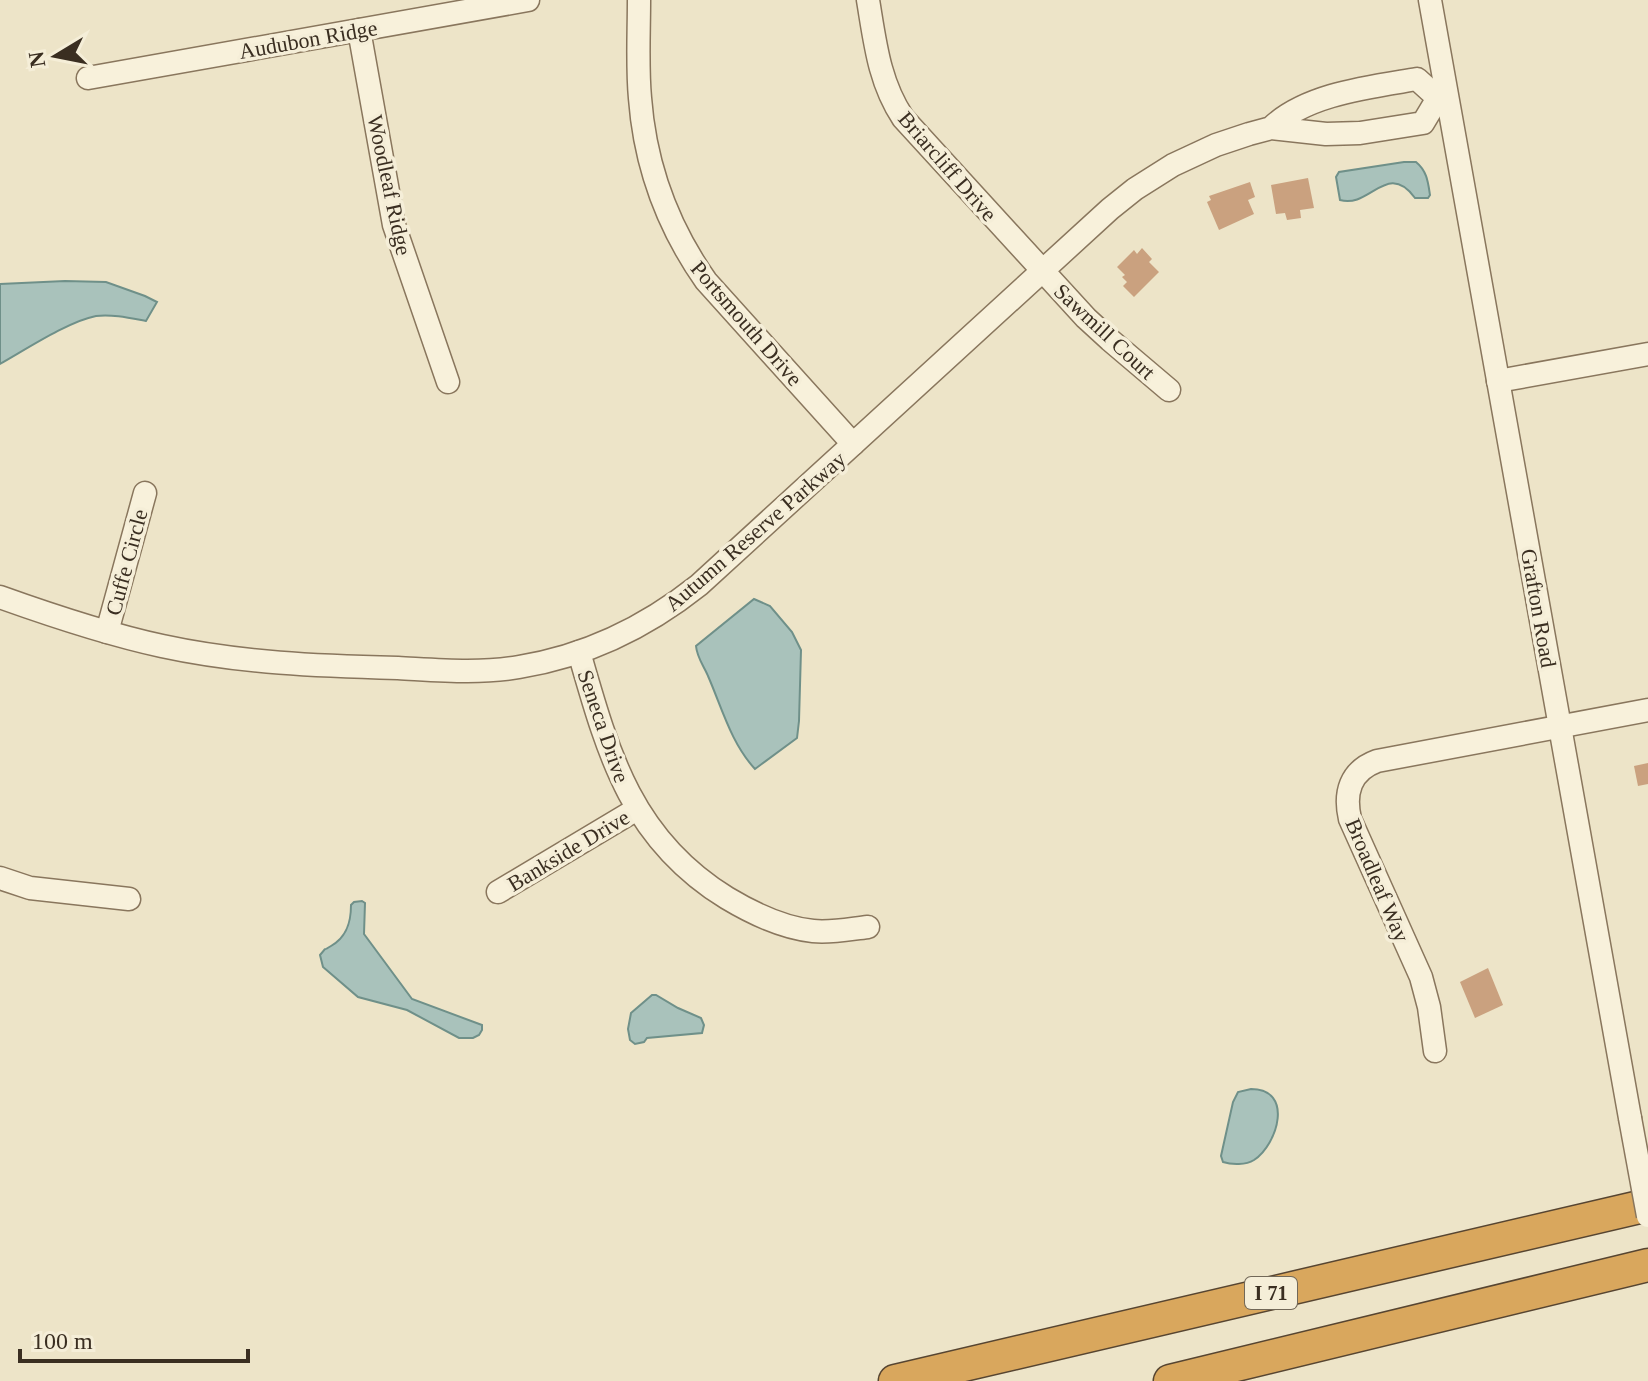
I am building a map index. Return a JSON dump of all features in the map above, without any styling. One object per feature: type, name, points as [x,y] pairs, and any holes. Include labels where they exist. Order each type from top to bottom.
[{"type":"highway","name":"I 71","points":[[895,1381],[1648,1205]]},
{"type":"highway","points":[[1170,1381],[1648,1265]]},
{"type":"street","name":"Audubon Ridge","points":[[88,78],[528,0]]},
{"type":"street","name":"Portsmouth Drive","points":[[639,0],[639,81],[644,132],[656,184],[672,224],[706,281],[853,444]]},
{"type":"street","name":"Briarcliff Drive","points":[[868,0],[882,74],[895,105],[911,127],[1042,271]]},
{"type":"street","name":"Grafton Road","points":[[1430,0],[1443,98],[1498,381],[1648,1216]]},
{"type":"street","name":"Woodleaf Ridge","points":[[359,30],[394,225],[448,382]]},
{"type":"street","name":"Autumn Reserve Parkway","points":[[0,597],[53,616],[163,646],[232,657],[335,666],[496,670],[527,666],[607,642],[638,628],[683,598],[1117,203],[1159,173],[1216,145],[1271,128],[1283,116],[1306,106],[1353,91],[1417,79],[1443,98],[1423,123],[1396,128],[1343,134],[1271,128]]},
{"type":"street","name":"Sawmill Court","points":[[1042,271],[1110,340],[1169,390]]},
{"type":"street","points":[[1498,381],[1648,354]]},
{"type":"street","name":"Cuffe Circle","points":[[107,632],[145,493]]},
{"type":"street","name":"Seneca Drive","points":[[579,652],[611,755],[625,789],[658,839],[702,882],[737,904],[776,921],[813,931],[868,927]]},
{"type":"street","name":"Broadleaf Way","points":[[1435,1051],[1421,977],[1350,819],[1348,789],[1363,768],[1377,761],[1648,710]]},
{"type":"street","name":"Bankside Drive","points":[[498,892],[637,809]]},
{"type":"street","points":[[0,878],[30,888],[129,899]]},
{"type":"water","points":[[1416,162],[1423,169],[1429,186],[1428,198],[1415,198],[1405,188],[1387,184],[1360,198],[1340,200],[1336,177],[1339,172]]},
{"type":"water","points":[[106,282],[157,302],[146,321],[108,316],[85,319],[0,364],[0,284]]},
{"type":"water","points":[[754,599],[770,606],[792,632],[801,650],[797,738],[755,769],[733,737],[696,646]]},
{"type":"water","points":[[362,901],[365,903],[364,934],[412,999],[482,1025],[479,1035],[459,1038],[407,1010],[358,997],[323,967],[320,955],[344,934],[351,905]]},
{"type":"water","points":[[652,995],[701,1018],[704,1025],[702,1033],[647,1038],[635,1044],[630,1040],[628,1029],[631,1013]]},
{"type":"water","points":[[1251,1089],[1264,1091],[1273,1098],[1278,1118],[1275,1131],[1263,1152],[1254,1160],[1239,1164],[1223,1162],[1221,1156],[1233,1102],[1238,1092]]},
{"type":"building","points":[[1308,178],[1314,208],[1300,210],[1301,218],[1287,220],[1285,213],[1276,214],[1271,185]]},
{"type":"building","points":[[1250,182],[1255,197],[1248,200],[1254,214],[1219,230],[1207,202],[1211,200],[1209,196]]},
{"type":"building","points":[[1142,248],[1159,272],[1134,297],[1123,286],[1127,282],[1122,277],[1125,275],[1117,267],[1134,250],[1137,254]]},
{"type":"building","points":[[1648,763],[1648,784],[1638,786],[1634,766]]},
{"type":"building","points":[[1488,968],[1503,1005],[1475,1018],[1460,982]]}]
